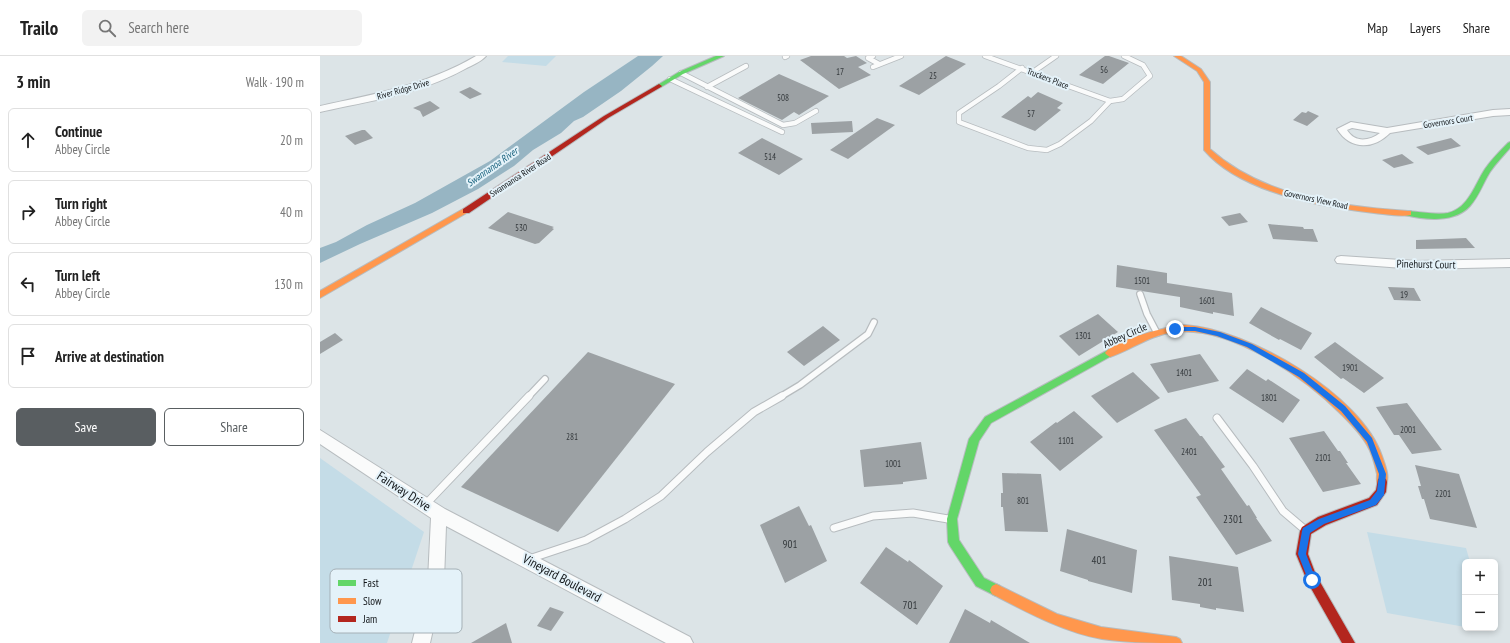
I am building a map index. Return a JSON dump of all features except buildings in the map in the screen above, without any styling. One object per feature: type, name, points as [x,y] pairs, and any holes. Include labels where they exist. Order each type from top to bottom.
[{"type":"street","name":"River Ridge Drive","points":[[320,109],[372,98],[424,84],[460,68],[482,56]]},
{"type":"street","name":"Swannanoa River Road","points":[[320,296],[472,207],[606,117],[680,73],[721,56]]},
{"type":"street","name":"Governors View Road","points":[[1177,56],[1200,72],[1205,77],[1207,82],[1207,150],[1220,163],[1242,176],[1282,192],[1350,206],[1398,213],[1450,215],[1467,206],[1474,198],[1485,175],[1499,155],[1510,144]]},
{"type":"street","name":"Governors Court","points":[[1387,131],[1493,113],[1510,112]]},
{"type":"street","name":"Pinehurst Court","points":[[1341,260],[1416,265],[1510,263]]},
{"type":"street","name":"Abbey Circle","points":[[1176,643],[1102,633],[1055,619],[980,582],[954,542],[952,519],[974,439],[988,420],[1118,349],[1157,333],[1175,329],[1195,329],[1217,334],[1250,345],[1302,375],[1343,408],[1370,440],[1383,474],[1381,492],[1373,502],[1322,521],[1306,531]]},
{"type":"street","name":"Fairway Drive","points":[[320,436],[439,514],[436,569]]},
{"type":"street","name":"Vineyard Boulevard","points":[[439,514],[684,643]]},
{"type":"street","points":[[1306,531],[1302,554],[1312,580],[1349,643]]},
{"type":"street","name":"Fairway Drive","points":[[421,643],[423,633]]},
{"type":"lane","points":[[867,57],[873,56]]},
{"type":"lane","points":[[872,67],[901,56]]},
{"type":"lane","name":"Truckers Place","points":[[985,56],[1022,68],[1110,101]]},
{"type":"lane","points":[[1032,72],[1056,56]]},
{"type":"lane","points":[[1022,68],[999,86],[959,113],[959,122],[1028,148],[1047,150],[1060,144],[1090,121],[1110,101],[1123,99],[1150,76],[1148,68],[1141,61],[1124,56]]},
{"type":"lane","points":[[867,57],[879,64]]},
{"type":"lane","points":[[707,87],[746,66]]},
{"type":"lane","points":[[680,73],[783,125],[795,123],[816,111]]},
{"type":"lane","points":[[670,79],[782,132]]},
{"type":"lane","points":[[1140,294],[1142,305],[1148,319],[1157,333]]},
{"type":"lane","points":[[527,560],[586,540],[625,519],[661,496],[707,452],[754,412],[800,385],[844,353],[868,334],[874,322]]},
{"type":"lane","points":[[425,505],[545,379]]},
{"type":"lane","points":[[1217,418],[1253,466],[1283,511],[1306,531]]},
{"type":"lane","points":[[834,528],[873,516],[913,513],[952,519]]},
{"type":"shaded area","points":[[508,56],[556,56],[546,66],[502,62]]},
{"type":"shaded area","points":[[320,458],[424,532],[412,569],[330,569],[330,633],[390,633],[387,643],[320,643]]},
{"type":"shaded area","points":[[1367,532],[1466,548],[1469,559],[1462,559],[1462,626],[1387,613]]},
{"type":"water","name":"Swannanoa River","points":[[638,56],[663,56],[621,91],[583,117],[574,121],[561,133],[533,150],[514,166],[478,189],[432,213],[320,263],[320,248],[336,242],[367,225],[415,203],[490,161],[584,92]]},
{"type":"traffic: fast","points":[[659,86],[681,73],[721,56]]},
{"type":"traffic: fast","points":[[1408,213],[1444,216],[1463,209],[1472,198],[1489,169],[1510,144]]},
{"type":"traffic: fast","points":[[996,590],[980,582],[954,542],[952,519],[974,439],[988,420],[1110,353]]},
{"type":"traffic: slow","points":[[1177,56],[1199,70],[1207,82],[1207,150],[1223,164],[1267,187],[1290,195],[1338,206],[1408,213]]},
{"type":"traffic: slow","points":[[320,295],[466,211]]},
{"type":"traffic: slow","points":[[1110,353],[1130,343],[1163,331],[1185,328],[1219,334],[1244,343],[1292,369],[1315,385],[1354,420],[1373,446],[1381,470],[1382,482]]},
{"type":"traffic: slow","points":[[996,590],[1055,619],[1101,633],[1176,643]]},
{"type":"traffic: jam","points":[[466,211],[606,117],[659,86]]},
{"type":"traffic: jam","points":[[1349,643],[1312,579],[1302,554],[1306,531],[1322,521],[1373,502],[1381,492],[1382,482]]},
{"type":"route","points":[[1175,329],[1195,329],[1217,334],[1250,345],[1302,375],[1343,408],[1370,440],[1383,474],[1381,492],[1373,502],[1322,521],[1306,531],[1302,554],[1312,580]]}]
